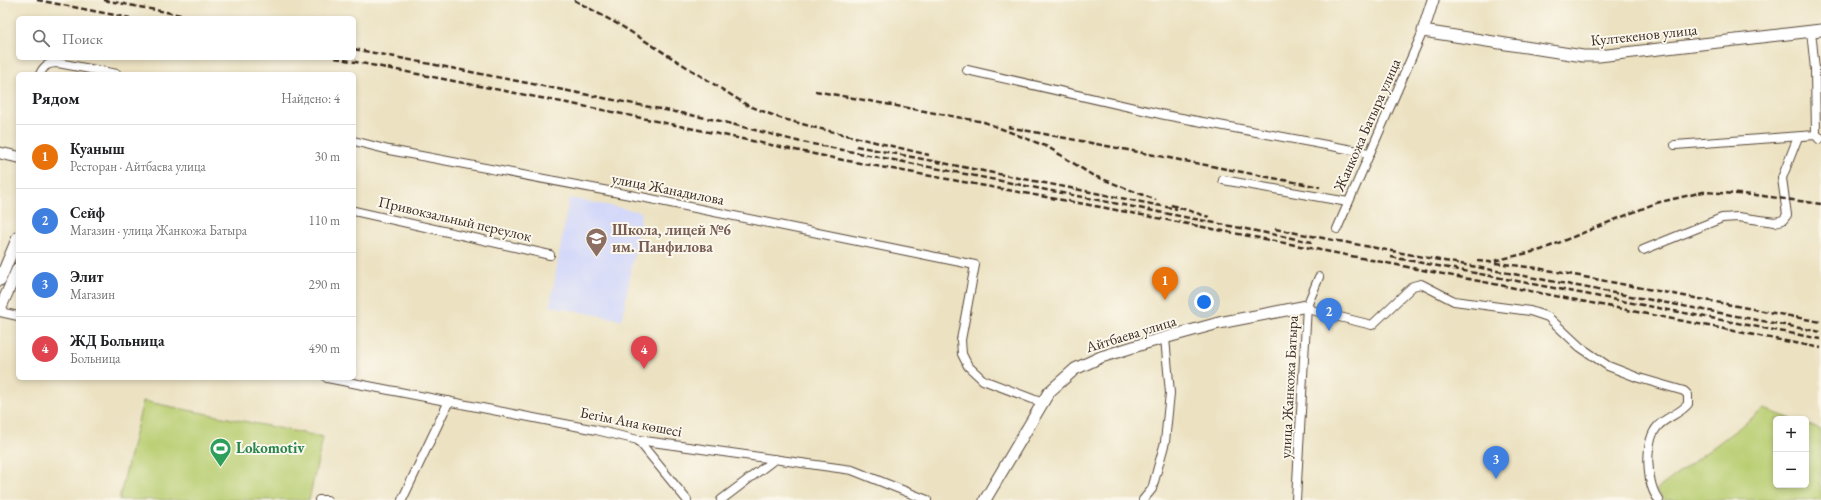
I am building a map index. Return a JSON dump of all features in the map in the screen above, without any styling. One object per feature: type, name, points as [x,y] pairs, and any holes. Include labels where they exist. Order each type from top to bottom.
[{"type":"street","points":[[1423,31],[1433,0]]},
{"type":"street","points":[[1675,145],[1819,138],[1815,69],[1816,30]]},
{"type":"street","name":"Култекенов улица","points":[[1423,31],[1583,56],[1599,56],[1816,30]]},
{"type":"street","name":"Жанкожа Батыра улица","points":[[1337,229],[1423,31]]},
{"type":"street","points":[[41,72],[44,67],[50,63],[58,63],[106,72]]},
{"type":"street","points":[[967,70],[1165,115],[1369,153]]},
{"type":"street","points":[[1643,250],[1722,218],[1738,217],[1775,222],[1783,220],[1787,215],[1782,178],[1798,138]]},
{"type":"street","name":"улица Жанадилова","points":[[356,142],[654,200],[975,265],[961,340],[962,354],[968,366],[983,380],[1043,403]]},
{"type":"street","points":[[0,153],[16,157]]},
{"type":"street","points":[[1222,180],[1348,202]]},
{"type":"street","name":"Привокзальный переулок","points":[[356,211],[550,255]]},
{"type":"street","points":[[0,280],[16,242]]},
{"type":"street","points":[[16,273],[0,311],[16,315]]},
{"type":"street","name":"улица Жанкожа Батыра","points":[[1296,500],[1307,308],[1318,277]]},
{"type":"street","points":[[1307,308],[1372,325],[1412,286],[1421,284],[1454,301],[1530,311],[1548,317],[1580,347],[1608,366],[1638,378],[1678,389],[1688,395],[1688,404],[1658,426],[1651,436],[1649,452],[1650,476],[1653,490],[1659,500]]},
{"type":"street","name":"Айтбаева улица","points":[[985,500],[1055,385],[1066,375],[1086,363],[1219,323],[1307,308]]},
{"type":"street","points":[[1143,500],[1152,489],[1165,442],[1170,393],[1165,338]]},
{"type":"street","name":"Бегім Ана көшесі","points":[[338,380],[449,401],[638,440],[852,470],[927,500]]},
{"type":"street","points":[[402,500],[449,401]]},
{"type":"street","points":[[638,440],[687,500]]},
{"type":"street","points":[[721,500],[775,459]]},
{"type":"street","points":[[319,500],[326,500]]},
{"type":"shaded area","name":"Школа, лицей №6 им. Панфилова","points":[[569,198],[642,212],[622,320],[550,306]]},
{"type":"green space","name":"Lokomotiv","points":[[143,401],[323,437],[309,500],[119,500]]},
{"type":"green space","points":[[1764,409],[1784,416],[1773,416],[1773,488],[1809,488],[1809,425],[1821,430],[1821,500],[1664,500],[1656,490]]},
{"type":"railway","points":[[37,0],[120,16]]},
{"type":"railway","points":[[104,0],[186,16]]},
{"type":"railway","points":[[574,0],[623,27],[747,105],[780,118],[929,155]]},
{"type":"railway","points":[[356,49],[716,120],[797,141],[1312,242]]},
{"type":"railway","points":[[345,60],[603,110],[843,160],[1106,208],[1821,348]]},
{"type":"railway","points":[[815,91],[984,122],[1048,147],[1092,175],[1156,200]]},
{"type":"railway","points":[[1008,127],[1320,187]]},
{"type":"railway","points":[[856,146],[1177,209]]},
{"type":"railway","points":[[1477,261],[1489,262],[1541,250],[1656,203],[1703,192],[1756,195],[1821,204]]},
{"type":"railway","points":[[1171,205],[1209,217]]},
{"type":"railway","points":[[1275,229],[1821,332]]},
{"type":"railway","points":[[1391,257],[1821,339]]},
{"type":"railway","points":[[1495,263],[1537,268],[1821,322]]},
{"type":"place","name":"Школа, лицей №6 им. Панфилова","points":[[596,258]]},
{"type":"place","name":"Куаныш","points":[[1165,300]]},
{"type":"place","name":"Сейф","points":[[1329,331]]},
{"type":"place","name":"ЖД Больница","points":[[644,369]]},
{"type":"place","name":"Lokomotiv","points":[[221,468]]},
{"type":"place","name":"Элит","points":[[1496,479]]}]
